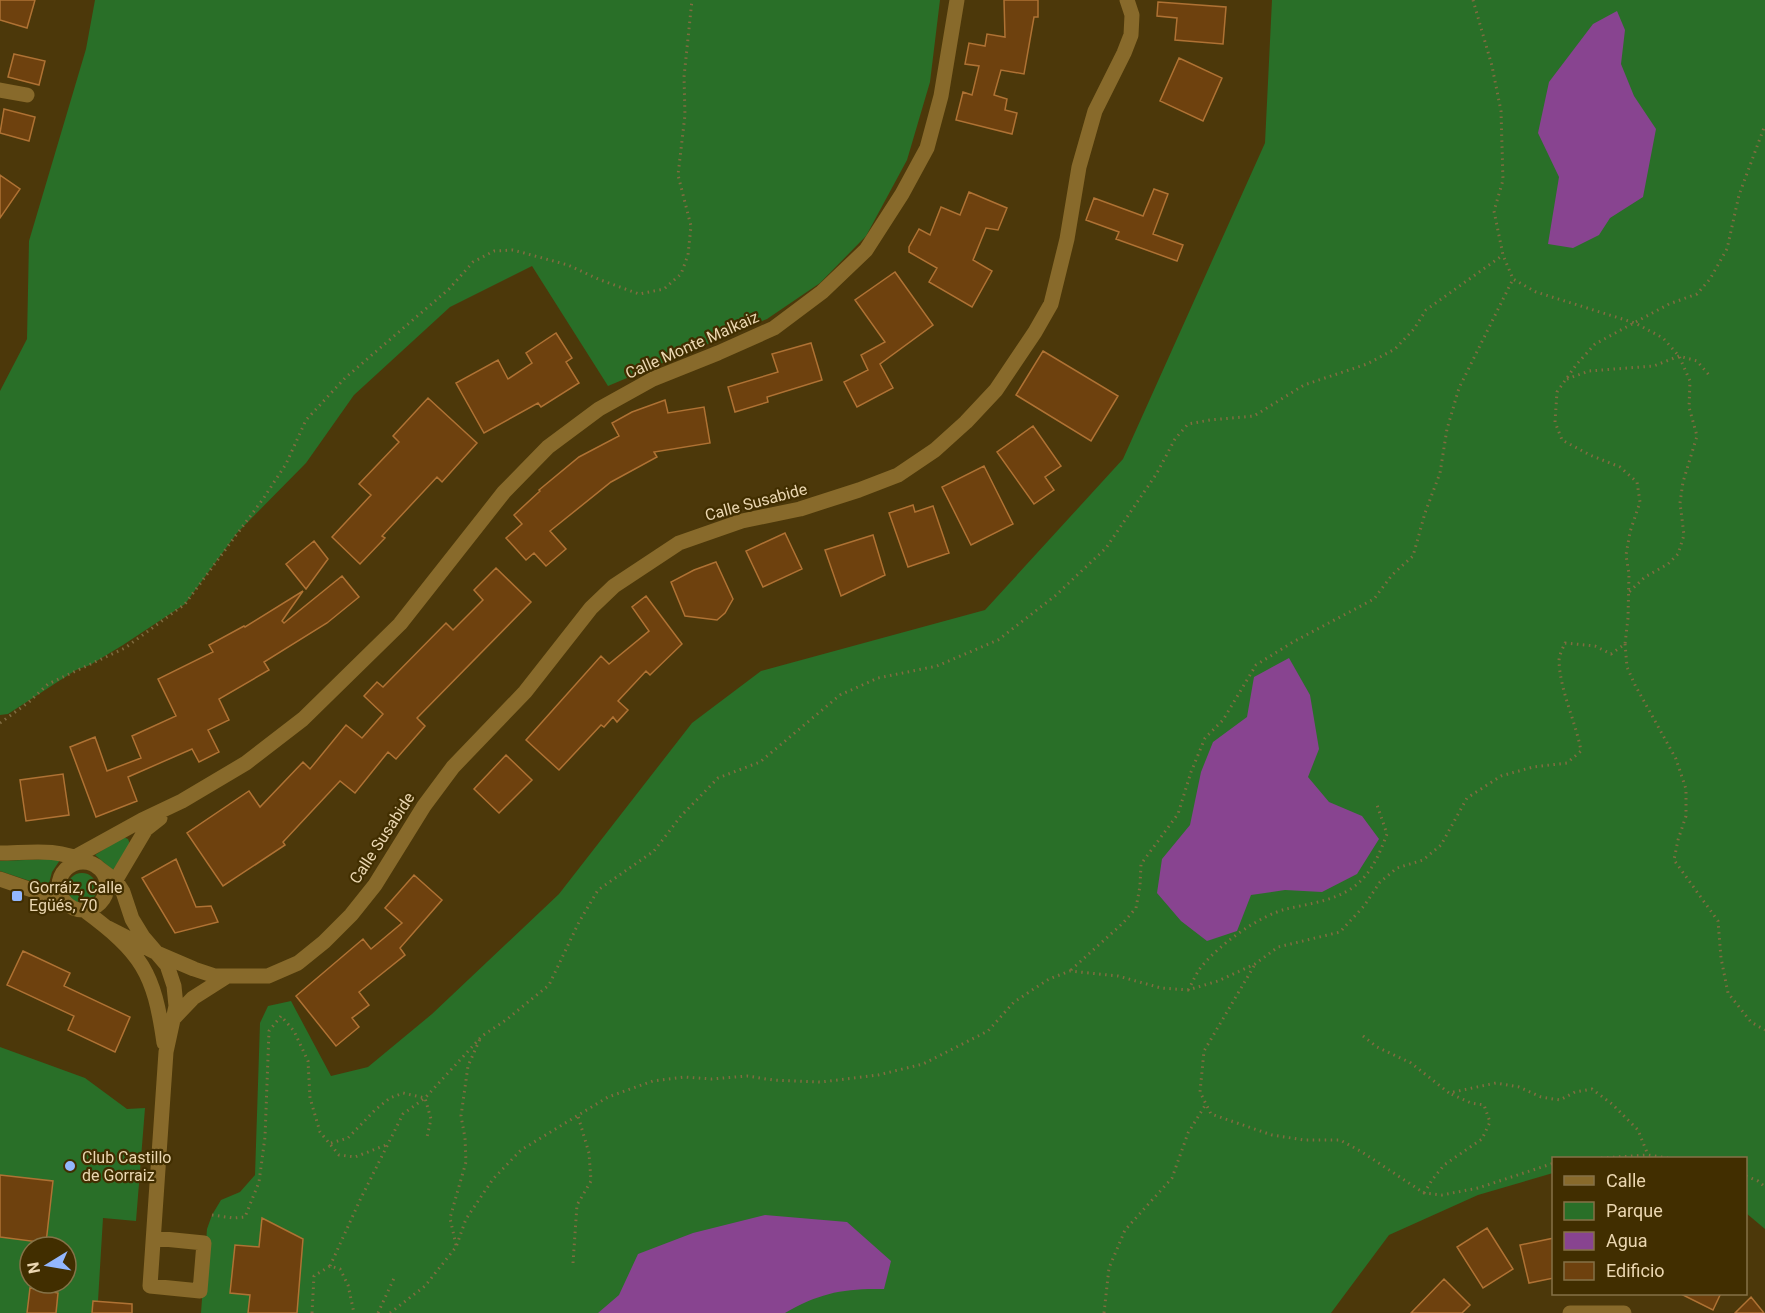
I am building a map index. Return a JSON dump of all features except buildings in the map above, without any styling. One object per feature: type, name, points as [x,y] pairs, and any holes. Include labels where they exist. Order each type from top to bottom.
[{"type":"street","name":"Calle Monte Malkaiz","points":[[81,863],[142,820],[182,801],[246,763],[303,719],[400,624],[504,492],[548,447],[599,409],[653,379],[774,328],[822,292],[866,250],[902,194],[927,147],[940,96],[957,0]]},
{"type":"street","name":"Calle Susabide","points":[[108,928],[194,969],[226,977],[268,976],[298,963],[324,942],[351,915],[375,885],[424,806],[453,767],[525,692],[591,608],[614,586],[679,543],[742,520],[810,506],[898,475],[936,450],[989,398],[1035,332],[1051,304],[1067,239],[1079,167],[1095,111],[1131,35],[1132,15],[1127,0]]},
{"type":"street","points":[[0,90],[27,95]]},
{"type":"street","name":"Calle Monte Malkaiz","points":[[102,901],[146,829],[182,801]]},
{"type":"street","points":[[0,853],[58,853],[116,881],[123,892],[132,919],[143,937],[167,965],[174,986],[174,1017],[166,1052],[150,1286],[200,1291],[204,1243],[154,1238]]},
{"type":"street","points":[[81,863],[105,878],[106,894],[102,901],[97,906],[84,910]]},
{"type":"street","points":[[81,863],[61,876],[60,895],[69,906],[84,910],[108,928],[135,954],[145,968],[159,1005],[166,1052]]},
{"type":"street","points":[[0,879],[64,901]]},
{"type":"street","points":[[174,1017],[193,998],[226,977]]},
{"type":"street","points":[[1570,1313],[1624,1313]]},
{"type":"path","points":[[0,723],[29,702],[48,684],[125,648],[184,604],[263,499],[286,464],[306,420],[345,378],[449,289],[473,262],[494,251],[513,250],[568,265],[639,294],[664,289],[681,274],[688,255],[691,225],[678,175],[685,115],[684,77],[692,0]]},
{"type":"path","points":[[1473,0],[1492,66],[1501,111],[1503,180],[1494,211],[1503,255],[1513,279],[1536,292],[1635,323],[1663,338],[1679,356],[1690,381],[1689,407],[1697,436],[1683,482],[1680,503],[1684,536],[1678,554],[1668,564],[1645,577],[1629,592]]},
{"type":"path","points":[[1765,125],[1739,195],[1727,249],[1710,279],[1697,294],[1668,304],[1595,344],[1576,365],[1557,392],[1555,422],[1562,440],[1620,467],[1637,482],[1640,502],[1630,532],[1626,555],[1629,574],[1625,644],[1627,667],[1676,759],[1686,789],[1686,816],[1674,860],[1718,921],[1721,958],[1728,993],[1751,1022],[1765,1030]]},
{"type":"path","points":[[312,1313],[314,1276],[330,1266],[403,1114],[424,1098],[482,1036],[506,1020],[549,985],[579,922],[598,890],[654,851],[681,816],[718,778],[760,762],[840,696],[878,678],[937,666],[998,640],[1054,596],[1106,548],[1157,473],[1175,439],[1188,424],[1254,416],[1304,385],[1367,364],[1395,349],[1414,329],[1426,310],[1503,255]]},
{"type":"path","points":[[390,1313],[425,1286],[456,1247],[466,1219],[493,1179],[520,1150],[608,1097],[653,1081],[684,1077],[712,1079],[747,1076],[774,1080],[821,1082],[878,1075],[923,1064],[988,1031],[1014,1002],[1049,979],[1070,971],[1123,923],[1136,908],[1142,864],[1178,814],[1191,772],[1205,738],[1223,720],[1256,665],[1293,642],[1374,599],[1392,575],[1413,556],[1425,513],[1440,473],[1447,429],[1460,388],[1513,279]]},
{"type":"path","points":[[1566,379],[1589,371],[1654,366],[1679,356],[1697,361],[1709,375]]},
{"type":"path","points":[[1070,971],[1118,975],[1161,988],[1188,990],[1218,981],[1255,964],[1278,947],[1340,932],[1364,906],[1380,882],[1397,868],[1423,860],[1441,845],[1467,798],[1501,776],[1533,767],[1567,763],[1581,751],[1559,659],[1565,643],[1595,646],[1611,654],[1625,644]]},
{"type":"path","points":[[1188,990],[1202,966],[1225,945],[1259,920],[1284,910],[1315,904],[1352,888],[1375,864],[1387,834],[1376,802]]},
{"type":"path","points":[[1255,964],[1204,1051],[1200,1092],[1211,1114],[1272,1135],[1304,1140],[1340,1140],[1424,1193],[1442,1195],[1478,1188],[1552,1164]]},
{"type":"path","points":[[212,1215],[245,1217],[259,1182],[265,1137],[269,1031],[281,1016],[294,1030],[308,1061],[310,1098],[320,1132],[339,1155],[355,1157],[388,1145]]},
{"type":"path","points":[[456,1247],[450,1218],[466,1162],[461,1116],[468,1066],[482,1036]]},
{"type":"path","points":[[1364,1036],[1377,1047],[1412,1063],[1449,1093],[1472,1103],[1484,1105],[1490,1122],[1482,1139],[1444,1166],[1424,1193]]},
{"type":"path","points":[[1449,1093],[1496,1083],[1519,1087],[1541,1097],[1560,1101],[1575,1092],[1592,1089],[1612,1104],[1638,1130],[1648,1155]]},
{"type":"path","points":[[331,1143],[348,1138],[390,1098],[404,1093],[424,1098]]},
{"type":"path","points":[[424,1098],[431,1119],[427,1137]]},
{"type":"path","points":[[1104,1313],[1109,1268],[1125,1230],[1172,1178],[1188,1133],[1206,1104]]},
{"type":"path","points":[[573,1263],[577,1205],[591,1181],[589,1153],[578,1116]]},
{"type":"path","points":[[1617,1157],[1648,1155],[1661,1157]]},
{"type":"path","points":[[1747,1176],[1765,1187]]},
{"type":"path","points":[[330,1266],[340,1269],[348,1285],[354,1313]]},
{"type":"path","points":[[378,1313],[395,1276]]},
{"type":"green space","points":[[95,0],[940,0],[930,82],[907,160],[866,236],[820,283],[767,319],[608,386],[532,266],[450,307],[354,395],[306,463],[237,533],[185,604],[90,665],[76,670],[8,714],[0,715],[0,391],[27,339],[29,241],[86,49]]},
{"type":"green space","points":[[1272,0],[1765,0],[1765,1229],[1747,1214],[1747,1157],[1552,1157],[1552,1173],[1478,1195],[1389,1235],[1331,1313],[201,1313],[207,1229],[212,1215],[221,1200],[240,1192],[255,1175],[260,1023],[268,1006],[291,1001],[331,1076],[368,1067],[432,1014],[559,894],[692,723],[761,671],[985,610],[1123,459],[1265,143]]},
{"type":"green space","points":[[123,837],[128,839],[130,844],[113,870],[95,855]]},
{"type":"green space","points":[[60,860],[52,872],[48,887],[0,871],[0,861]]},
{"type":"green space","points":[[82,873],[88,874],[96,882],[96,894],[88,902],[82,903],[76,902],[68,894],[67,888],[68,882],[76,874]]},
{"type":"green space","name":"Club Castillo de Gorraiz","points":[[0,1047],[85,1078],[127,1109],[145,1108],[136,1221],[103,1218],[98,1301],[93,1301],[92,1313],[0,1313]]},
{"type":"water","points":[[1617,11],[1625,30],[1621,64],[1634,96],[1656,129],[1643,197],[1610,218],[1599,235],[1573,248],[1548,244],[1559,177],[1538,133],[1549,82],[1593,24]]},
{"type":"water","points":[[1289,658],[1310,695],[1319,749],[1308,777],[1329,802],[1362,816],[1379,839],[1357,874],[1322,892],[1285,890],[1251,895],[1237,931],[1207,941],[1181,921],[1157,893],[1162,859],[1190,825],[1201,772],[1213,742],[1247,717],[1254,677]]},
{"type":"water","points":[[765,1215],[847,1222],[891,1261],[884,1289],[832,1293],[785,1313],[598,1313],[619,1295],[638,1254],[693,1233]]},
{"type":"place","name":"Gorráiz, Calle Egüés, 70","points":[[17,896]]},
{"type":"place","name":"Club Castillo de Gorraiz","points":[[70,1166]]}]
